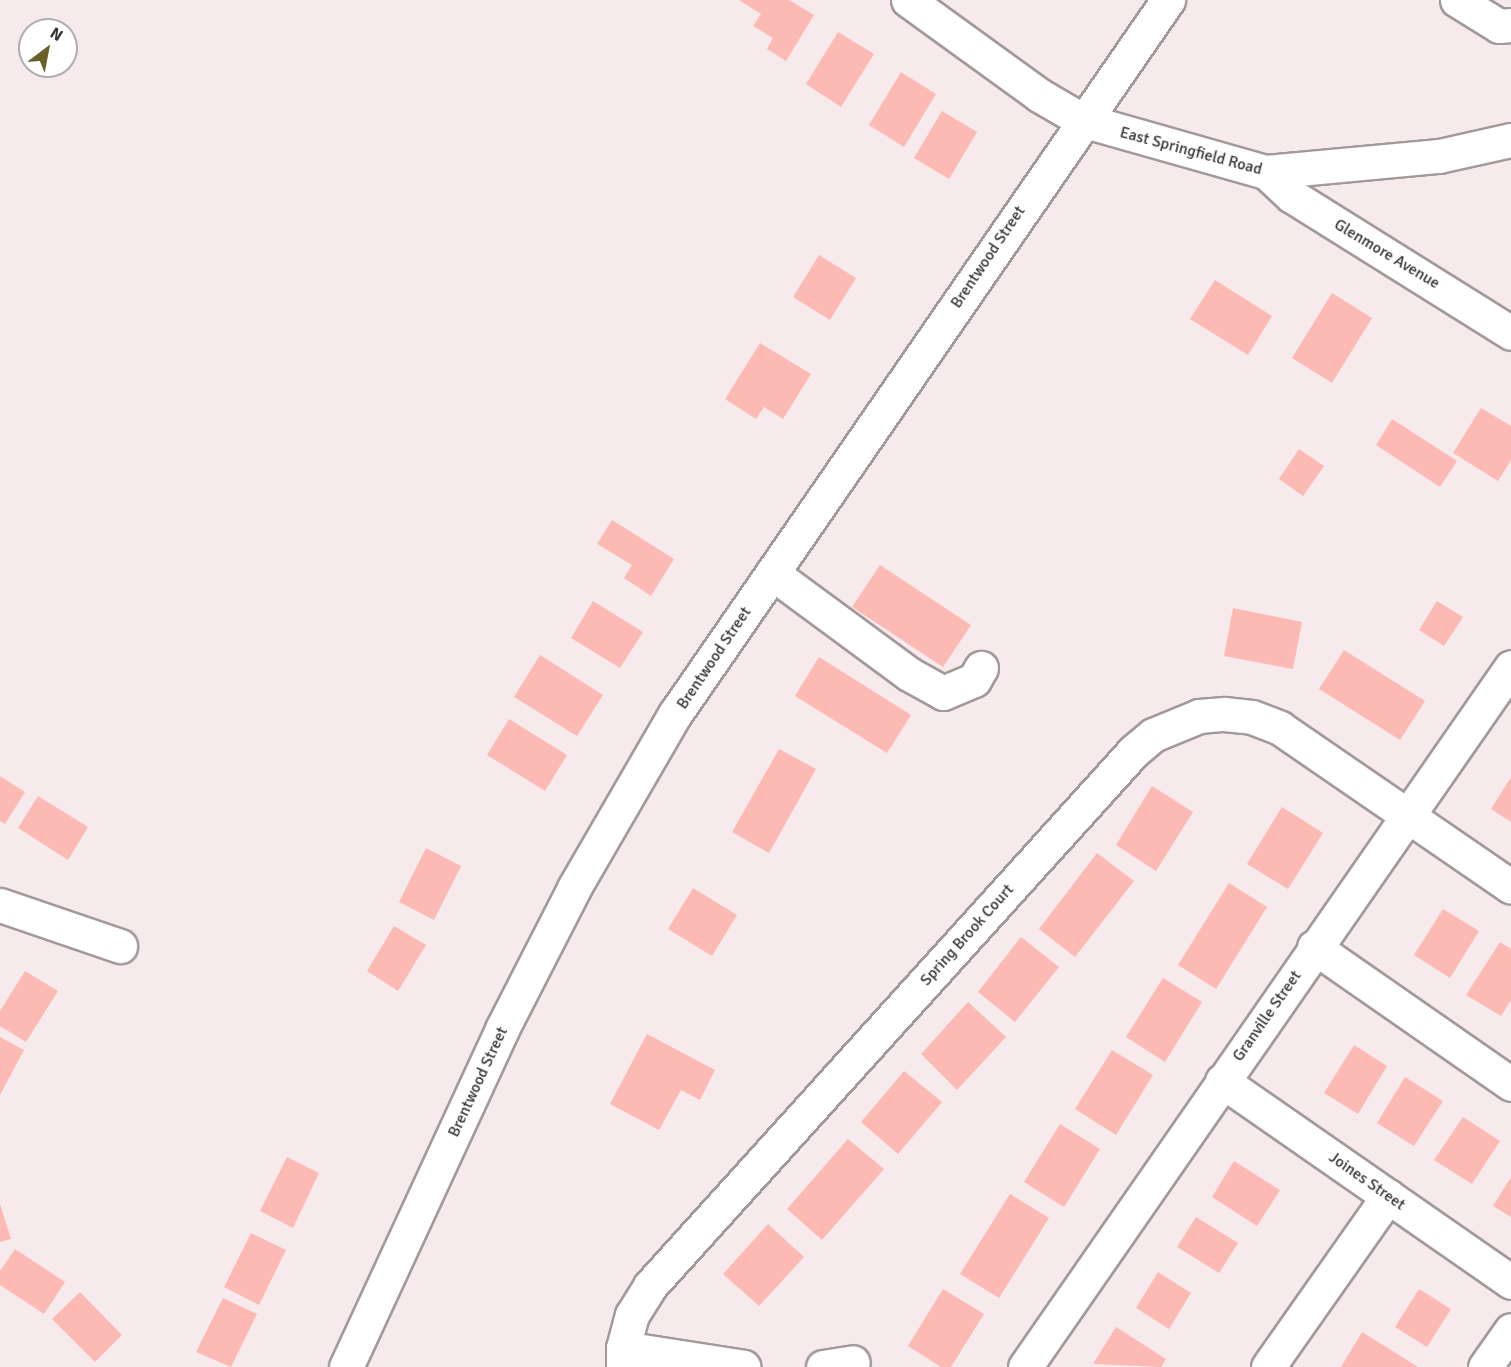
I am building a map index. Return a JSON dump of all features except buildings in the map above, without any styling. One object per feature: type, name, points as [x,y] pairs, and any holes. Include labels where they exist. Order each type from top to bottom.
[{"type":"street","name":"East Springfield Road","points":[[908,0],[1039,95],[1082,120],[1266,172],[1439,156],[1511,140]]},
{"type":"street","name":"Brentwood Street","points":[[346,1367],[502,1029],[574,888],[675,714],[1082,120],[1168,0]]},
{"type":"street","points":[[1457,0],[1499,26],[1511,25]]},
{"type":"street","name":"Glenmore Avenue","points":[[1266,172],[1292,196],[1511,333]]},
{"type":"street","points":[[772,573],[909,674],[942,693],[974,680],[981,668]]},
{"type":"street","name":"Granville Street","points":[[1025,1367],[1406,814],[1511,667]]},
{"type":"street","name":"Spring Brook Court","points":[[623,1358],[632,1315],[650,1286],[1134,751],[1153,735],[1199,716],[1252,717],[1280,728],[1511,887]]},
{"type":"street","points":[[0,905],[120,945]]},
{"type":"street","points":[[1314,947],[1511,1084]]},
{"type":"street","name":"Joines Street","points":[[1222,1081],[1511,1282]]},
{"type":"street","points":[[1268,1367],[1388,1196]]},
{"type":"street","points":[[1485,1367],[1511,1330]]},
{"type":"street","points":[[623,1358],[744,1367]]}]
